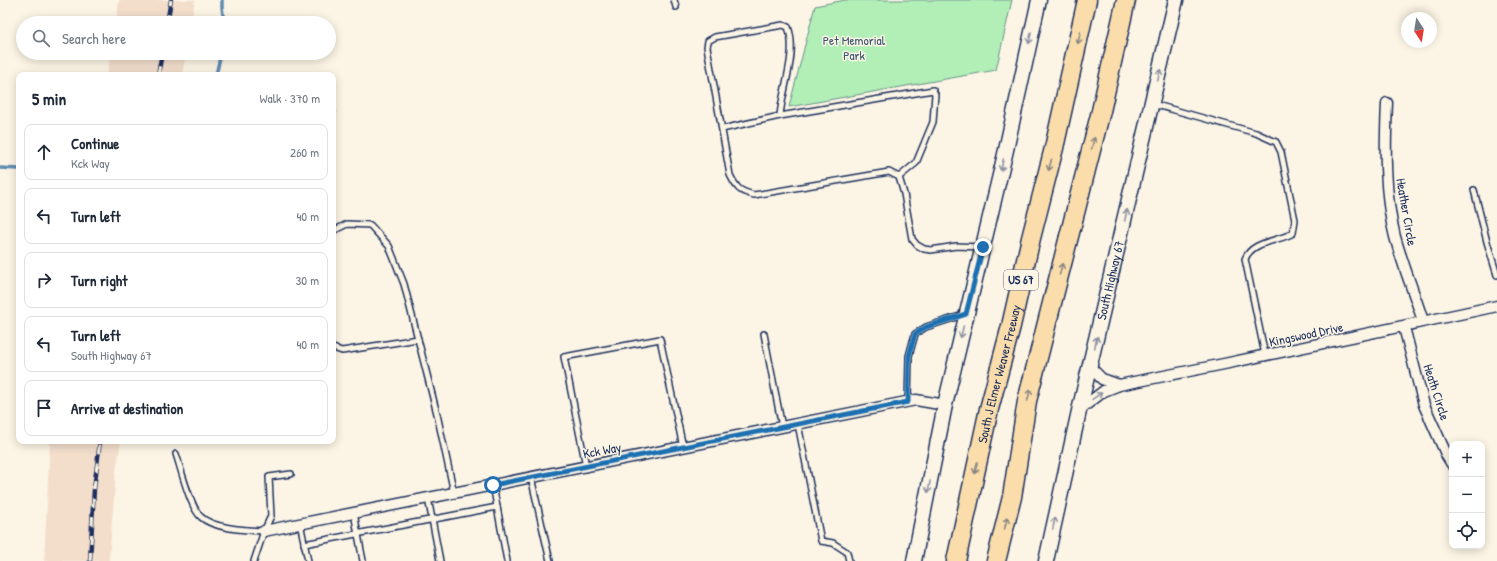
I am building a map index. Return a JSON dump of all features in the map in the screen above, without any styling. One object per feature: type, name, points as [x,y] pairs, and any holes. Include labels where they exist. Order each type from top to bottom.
[{"type":"highway","name":"South J Elmer Weaver Freeway","points":[[956,561],[989,409],[1011,326],[1030,238],[1054,148],[1087,0]]},
{"type":"highway","name":"US 67","points":[[996,561],[1012,497],[1028,401],[1101,111],[1126,0]]},
{"type":"main road","points":[[914,561],[945,405],[983,247],[1039,0]]},
{"type":"main road","name":"South Highway 67","points":[[1046,561],[1078,411],[1090,367],[1176,0]]},
{"type":"street","name":"Heather Circle","points":[[1387,103],[1385,145],[1389,195],[1394,230],[1423,321]]},
{"type":"street","name":"Kingswood Drive","points":[[1078,411],[1104,391],[1119,385],[1404,327],[1423,321],[1497,306]]},
{"type":"street","name":"Heath Circle","points":[[1404,327],[1424,405],[1449,459]]},
{"type":"street","points":[[1090,367],[1102,379],[1119,385]]},
{"type":"street","name":"Kck Way","points":[[264,531],[916,400],[945,405]]},
{"type":"lane","points":[[674,0],[676,7]]},
{"type":"lane","points":[[780,116],[791,53],[790,32],[788,27],[783,25],[715,37],[708,41],[707,46],[730,175],[735,186],[742,192],[754,195],[889,172],[899,177]]},
{"type":"lane","points":[[722,129],[780,116],[933,90],[935,94],[933,122],[916,163],[899,177]]},
{"type":"lane","points":[[1152,104],[1256,133],[1276,142],[1281,152],[1295,220],[1293,233],[1287,237],[1259,245],[1248,253],[1245,259],[1265,355]]},
{"type":"lane","points":[[899,177],[912,239],[917,245],[924,250],[956,246],[983,247]]},
{"type":"lane","points":[[1474,190],[1497,275]]},
{"type":"lane","points":[[336,230],[347,224],[370,225],[389,246],[404,284],[437,414],[454,493]]},
{"type":"lane","points":[[908,402],[909,356],[915,334],[926,327],[966,314]]},
{"type":"lane","points":[[764,334],[782,427]]},
{"type":"lane","points":[[586,466],[564,357],[660,338],[683,447]]},
{"type":"lane","points":[[336,349],[342,351],[418,339]]},
{"type":"lane","points":[[798,424],[821,541],[833,543],[847,552],[849,561]]},
{"type":"lane","points":[[176,454],[193,505],[200,516],[208,521],[242,530],[264,531]]},
{"type":"lane","points":[[254,561],[264,531],[271,516],[269,477],[291,474]]},
{"type":"lane","points":[[531,477],[550,561]]},
{"type":"lane","points":[[493,485],[507,561]]},
{"type":"lane","points":[[428,498],[440,561]]},
{"type":"lane","points":[[304,544],[497,507]]},
{"type":"lane","points":[[354,513],[363,561]]},
{"type":"lane","points":[[300,524],[308,561]]},
{"type":"shaded area","points":[[119,0],[195,0],[192,16],[117,16]]},
{"type":"shaded area","points":[[110,60],[185,60],[183,72],[108,72]]},
{"type":"shaded area","points":[[50,444],[120,444],[116,471],[109,561],[44,561]]},
{"type":"green space","name":"Pet Memorial Park","points":[[845,0],[1012,0],[996,70],[789,107],[815,6]]},
{"type":"waterway","points":[[222,0],[223,16]]},
{"type":"waterway","points":[[217,72],[219,60]]},
{"type":"waterway","points":[[0,168],[16,169]]},
{"type":"railway","points":[[168,16],[171,0]]},
{"type":"railway","points":[[159,72],[161,60]]},
{"type":"railway","points":[[90,561],[94,489],[100,444]]},
{"type":"route","points":[[493,485],[908,402],[909,356],[915,334],[926,327],[966,314],[983,247]]}]
